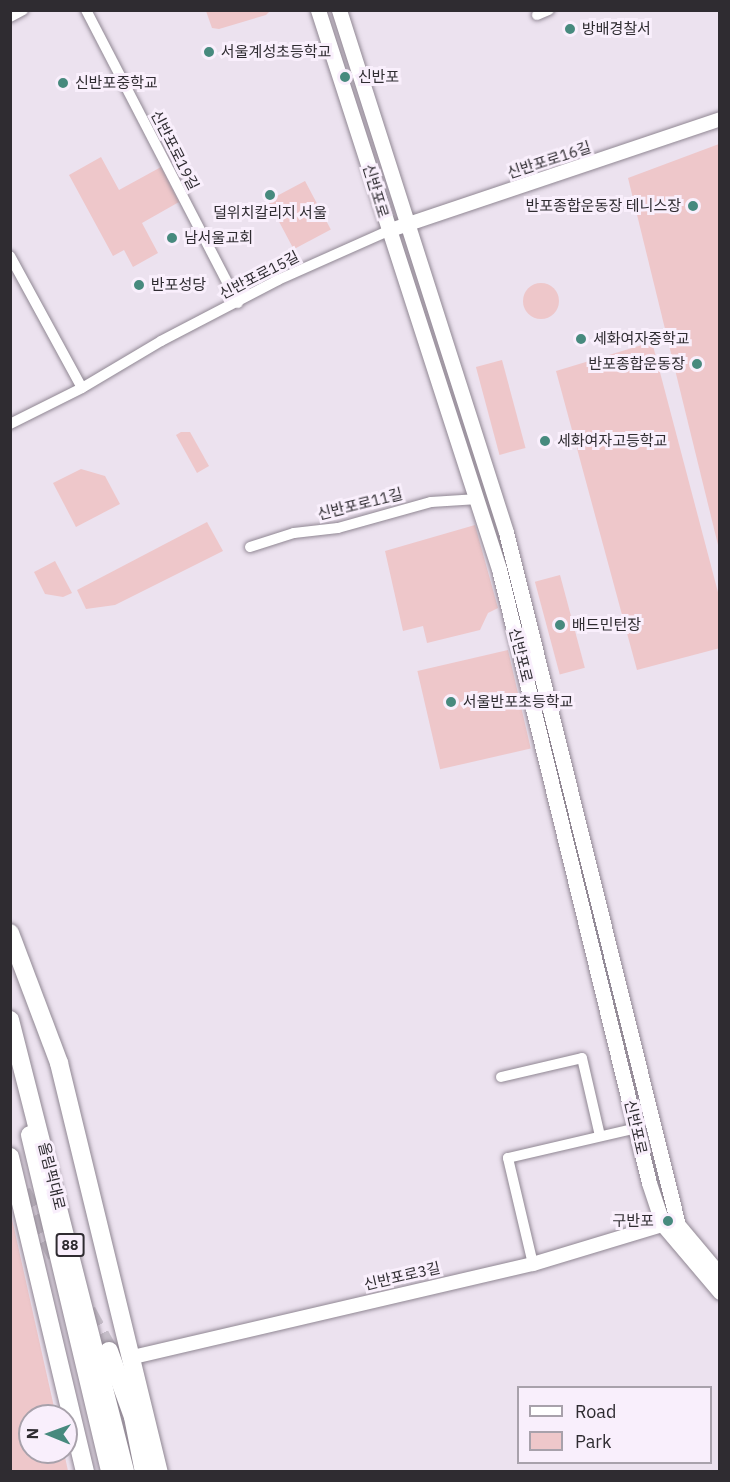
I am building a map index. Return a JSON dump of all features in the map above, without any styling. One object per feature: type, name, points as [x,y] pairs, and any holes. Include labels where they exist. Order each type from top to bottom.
[{"type":"highway","points":[[10,933],[59,1063],[133,1357],[159,1472]]},
{"type":"highway","name":"올림픽대로","points":[[10,1020],[125,1472]]},
{"type":"highway","name":"올림픽대로","points":[[10,1044],[110,1472]]},
{"type":"highway","name":"88","points":[[10,1156],[85,1472]]},
{"type":"highway","points":[[109,1351],[133,1417],[144,1472]]},
{"type":"main road","name":"신반포로","points":[[318,10],[499,569],[637,1128],[670,1223],[720,1292]]},
{"type":"main road","name":"신반포로","points":[[339,10],[507,532],[670,1223],[720,1275]]},
{"type":"street","points":[[10,17],[23,10]]},
{"type":"street","name":"신반포로19길","points":[[86,10],[238,303]]},
{"type":"street","points":[[537,15],[549,10]]},
{"type":"street","name":"신반포로16길","points":[[388,231],[407,222],[588,165],[720,119]]},
{"type":"street","name":"신반포로15길","points":[[10,424],[82,388],[278,280],[388,231]]},
{"type":"street","points":[[10,256],[82,388]]},
{"type":"street","name":"신반포로11길","points":[[250,547],[294,533],[338,528],[431,502],[478,499]]},
{"type":"street","points":[[501,1077],[582,1058],[600,1136]]},
{"type":"street","points":[[533,1264],[508,1158],[637,1128]]},
{"type":"street","name":"신반포로3길","points":[[133,1357],[533,1264],[670,1223]]},
{"type":"green space","points":[[206,10],[270,11],[266,15],[219,29],[212,28]]},
{"type":"green space","name":"반포종합운동장","points":[[720,144],[719,549],[628,178]]},
{"type":"green space","points":[[101,157],[119,190],[161,167],[179,202],[142,223],[158,253],[133,267],[124,250],[113,256],[69,175]]},
{"type":"green space","points":[[305,181],[331,230],[294,249],[268,201]]},
{"type":"green space","points":[[541,283],[553,289],[559,301],[553,313],[541,319],[529,313],[523,301],[529,289]]},
{"type":"green space","points":[[652,342],[719,596],[720,648],[637,670],[556,371]]},
{"type":"green space","points":[[502,360],[526,448],[499,455],[476,367]]},
{"type":"green space","points":[[181,432],[190,432],[209,466],[197,473],[176,435]]},
{"type":"green space","points":[[81,469],[105,476],[120,504],[76,527],[53,483]]},
{"type":"green space","points":[[207,522],[223,551],[115,605],[86,609],[77,590]]},
{"type":"green space","points":[[475,525],[498,608],[488,613],[480,630],[427,643],[423,626],[403,631],[385,551]]},
{"type":"green space","points":[[55,561],[72,593],[63,597],[45,594],[34,572]]},
{"type":"green space","name":"배드민턴장","points":[[560,575],[585,668],[560,674],[535,582]]},
{"type":"green space","points":[[508,650],[531,748],[440,769],[417,671]]},
{"type":"green space","points":[[10,1210],[53,1404],[18,1404],[18,1464],[67,1464],[68,1471],[11,1471]]},
{"type":"tunnel","points":[[22,1192],[56,1255]]},
{"type":"tunnel","points":[[87,1311],[109,1351]]},
{"type":"place","name":"방배경찰서","points":[[570,29]]},
{"type":"place","name":"서울계성초등학교","points":[[209,52]]},
{"type":"place","name":"신반포","points":[[345,77]]},
{"type":"place","name":"신반포중학교","points":[[63,83]]},
{"type":"place","name":"덜위치칼리지 서울","points":[[270,195]]},
{"type":"place","name":"반포종합운동장 테니스장","points":[[693,206]]},
{"type":"place","name":"남서울교회","points":[[172,238]]},
{"type":"place","name":"반포성당","points":[[139,285]]},
{"type":"place","name":"세화여자중학교","points":[[581,339]]},
{"type":"place","name":"반포종합운동장","points":[[697,364]]},
{"type":"place","name":"세화여자고등학교","points":[[545,441]]},
{"type":"place","name":"배드민턴장","points":[[560,625]]},
{"type":"place","name":"서울반포초등학교","points":[[451,702]]},
{"type":"place","name":"구반포","points":[[668,1221]]}]
